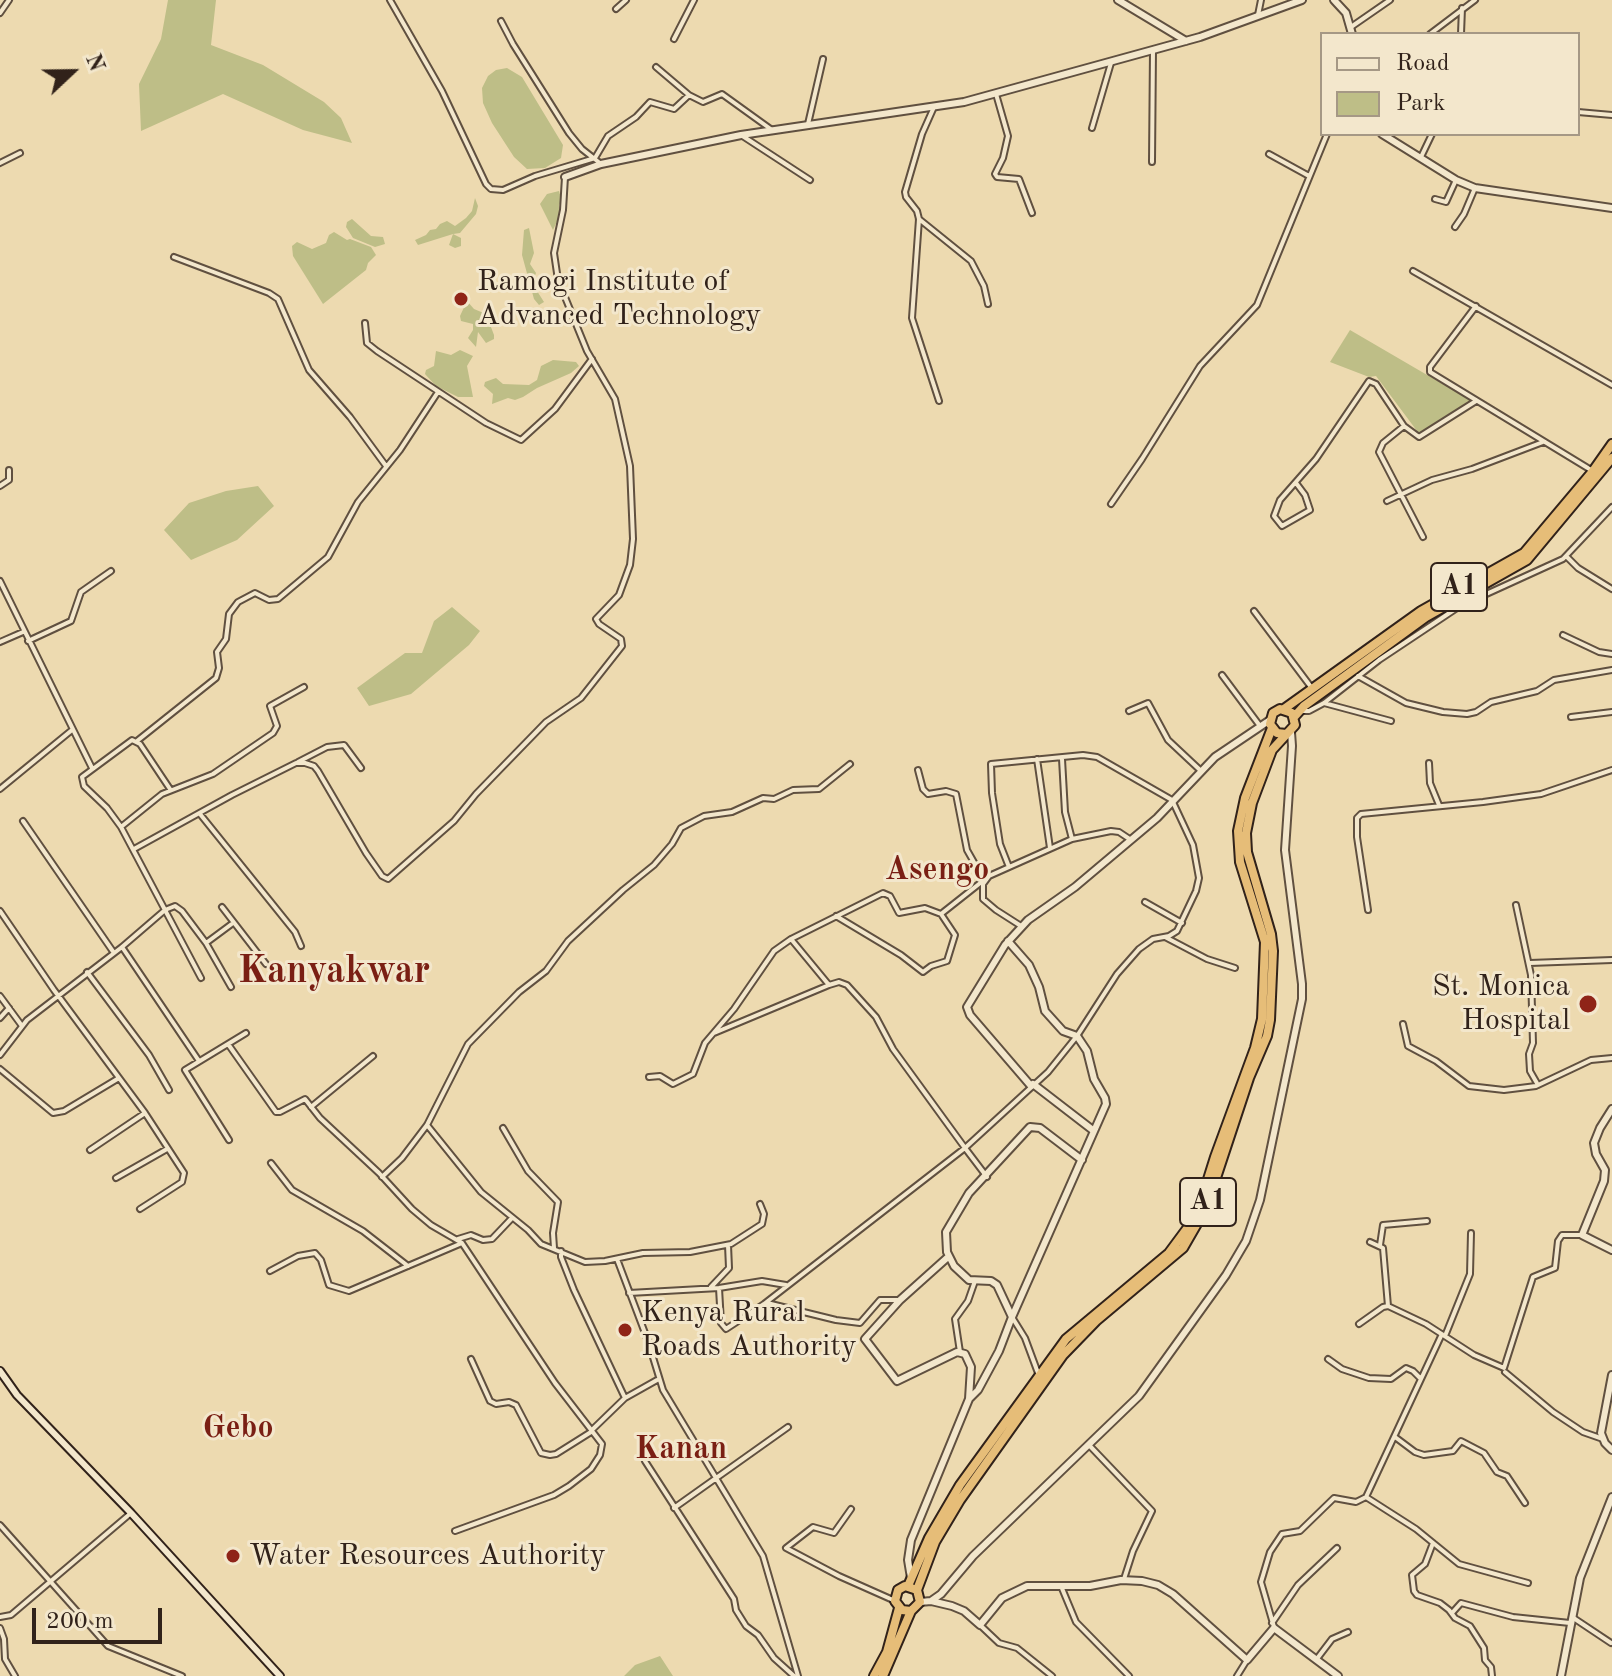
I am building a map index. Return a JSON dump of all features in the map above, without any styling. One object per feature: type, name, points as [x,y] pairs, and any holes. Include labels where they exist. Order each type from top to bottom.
[{"type":"highway","name":"A1","points":[[912,1585],[929,1538],[960,1485],[1066,1339],[1177,1244],[1204,1196],[1262,1019],[1265,942],[1240,862],[1238,831],[1245,798],[1273,713],[1284,709],[1421,611],[1524,553],[1612,444]]},
{"type":"highway","name":"A1","points":[[874,1676],[887,1652],[898,1590],[912,1585],[960,1500],[1063,1355],[1096,1321],[1183,1248],[1206,1208],[1270,1020],[1273,951],[1249,861],[1246,833],[1261,777],[1274,746],[1295,725],[1296,714],[1426,617],[1523,563],[1607,470],[1612,458]]},
{"type":"highway","points":[[1284,709],[1296,714]]},
{"type":"highway","points":[[1271,724],[1277,733],[1288,733]]},
{"type":"highway","points":[[883,1676],[911,1611],[920,1602],[912,1585]]},
{"type":"highway","points":[[897,1605],[911,1611]]},
{"type":"street","points":[[0,13],[9,0]]},
{"type":"street","points":[[390,0],[442,91],[488,187],[503,190],[535,176],[598,161],[808,124],[934,107],[996,94],[1186,41],[1302,0]]},
{"type":"street","points":[[616,9],[626,0]]},
{"type":"street","points":[[674,39],[694,0]]},
{"type":"street","points":[[1118,0],[1186,41]]},
{"type":"street","points":[[1258,15],[1261,0]]},
{"type":"street","points":[[1334,0],[1342,7],[1352,31],[1390,0]]},
{"type":"street","points":[[1432,32],[1475,0]]},
{"type":"street","points":[[1461,32],[1462,8]]},
{"type":"street","points":[[501,21],[569,133],[582,149],[598,161]]},
{"type":"street","points":[[1152,162],[1153,50]]},
{"type":"street","points":[[808,124],[823,59]]},
{"type":"street","points":[[1092,128],[1111,63]]},
{"type":"street","points":[[656,67],[689,95],[703,102],[722,94],[772,130]]},
{"type":"street","points":[[996,94],[1008,136],[995,174],[997,177],[1019,179],[1032,213]]},
{"type":"street","points":[[296,763],[314,766],[366,853],[382,876],[388,879],[454,821],[546,722],[581,698],[617,654],[622,641],[596,619],[619,595],[630,565],[633,539],[630,466],[615,399],[592,359],[562,292],[554,253],[563,210],[565,177],[598,161],[608,136],[636,117],[650,102],[674,109],[689,95]]},
{"type":"street","points":[[934,107],[906,188],[906,197],[919,219],[912,318],[939,401]]},
{"type":"street","points":[[1580,112],[1612,115]]},
{"type":"street","points":[[741,135],[810,180]]},
{"type":"street","points":[[1111,504],[1200,366],[1257,305],[1326,136]]},
{"type":"street","points":[[1385,136],[1456,180],[1475,188],[1612,208]]},
{"type":"street","points":[[1420,159],[1431,136]]},
{"type":"street","points":[[0,163],[20,153]]},
{"type":"street","points":[[1269,154],[1309,176]]},
{"type":"street","points":[[1435,199],[1446,202],[1456,180]]},
{"type":"street","points":[[1455,227],[1475,188]]},
{"type":"street","points":[[919,219],[971,261],[984,286],[988,304]]},
{"type":"street","points":[[174,257],[278,299],[309,370],[350,417],[386,466]]},
{"type":"street","points":[[1413,271],[1612,385]]},
{"type":"street","points":[[1476,306],[1429,370],[1593,471]]},
{"type":"street","points":[[365,323],[368,344],[486,423],[522,440],[555,409],[566,390],[592,359]]},
{"type":"street","points":[[1296,483],[1305,495],[1310,510],[1283,526],[1274,514],[1283,496],[1323,448],[1369,381],[1376,384],[1404,426],[1412,434],[1422,437],[1476,401]]},
{"type":"street","points":[[201,978],[121,827],[82,784],[81,778],[127,743],[137,741],[216,678],[219,668],[217,652],[226,639],[229,614],[238,602],[258,593],[269,600],[278,599],[328,557],[358,502],[400,450],[438,392]]},
{"type":"street","points":[[1404,426],[1379,450],[1423,537]]},
{"type":"street","points":[[1387,501],[1432,480],[1464,472],[1543,442]]},
{"type":"street","points":[[0,486],[9,480],[9,470]]},
{"type":"street","points":[[1296,714],[1324,703],[1460,606],[1566,556],[1612,507]]},
{"type":"street","points":[[1566,556],[1578,568],[1612,589]]},
{"type":"street","points":[[28,641],[71,621],[81,592],[111,571]]},
{"type":"street","points":[[0,581],[92,768]]},
{"type":"street","points":[[1254,611],[1313,689]]},
{"type":"street","points":[[0,642],[24,631]]},
{"type":"street","points":[[1563,635],[1599,652],[1612,654]]},
{"type":"street","points":[[1358,676],[1406,703],[1467,714],[1491,702],[1537,691],[1554,680],[1612,670]]},
{"type":"street","points":[[1222,675],[1260,726]]},
{"type":"street","points":[[121,827],[144,806],[170,789],[211,776],[273,733],[277,726],[270,706],[304,687]]},
{"type":"street","points":[[1129,711],[1148,703],[1168,740],[1202,772]]},
{"type":"street","points":[[1324,703],[1391,721]]},
{"type":"street","points":[[1571,717],[1612,712]]},
{"type":"street","points":[[1094,1131],[1032,1085],[970,1015],[967,1007],[1008,941],[1021,926],[1075,887],[1131,840],[1215,757],[1260,726],[1271,724]]},
{"type":"street","points":[[0,789],[72,730]]},
{"type":"street","points":[[931,1601],[941,1594],[973,1556],[1139,1396],[1226,1275],[1246,1241],[1260,1200],[1302,999],[1285,850],[1292,746],[1288,733]]},
{"type":"street","points":[[137,741],[170,789]]},
{"type":"street","points":[[134,849],[327,747],[344,745],[361,768]]},
{"type":"street","points":[[719,1288],[721,1323],[726,1329],[766,1303],[965,1148],[1048,1072],[1077,1036],[1101,996],[1146,942],[1177,931],[1198,885],[1198,866],[1188,831],[1172,800],[1097,757],[1083,755],[1000,762],[990,766],[1000,844],[1009,867]]},
{"type":"street","points":[[1062,758],[1065,812],[1072,839]]},
{"type":"street","points":[[1037,759],[1050,848]]},
{"type":"street","points":[[1429,763],[1430,783],[1439,805]]},
{"type":"street","points":[[382,1177],[402,1158],[427,1125],[468,1044],[519,992],[546,971],[568,941],[654,865],[681,828],[704,816],[732,812],[763,798],[774,799],[793,790],[819,789],[850,764]]},
{"type":"street","points":[[918,770],[923,789],[928,794],[946,791],[956,794],[967,850],[984,880],[983,899],[1021,926]]},
{"type":"street","points":[[1368,910],[1359,863],[1356,826],[1359,815],[1371,811],[1541,794],[1612,770]]},
{"type":"street","points":[[200,814],[295,932],[301,946]]},
{"type":"street","points":[[23,821],[114,953]]},
{"type":"street","points":[[941,914],[984,880],[1072,839],[1111,831],[1131,840]]},
{"type":"street","points":[[649,1077],[660,1076],[673,1084],[691,1076],[705,1043],[734,1009],[774,951],[791,939],[836,916],[886,893],[899,913],[925,908],[941,914],[955,941],[947,961],[923,972],[836,916]]},
{"type":"street","points":[[1145,902],[1182,923]]},
{"type":"street","points":[[1516,905],[1530,963],[1533,1043],[1529,1054],[1530,1071],[1538,1086]]},
{"type":"street","points":[[0,1055],[22,1026],[58,995],[165,910],[175,906],[179,907],[206,943],[231,987]]},
{"type":"street","points":[[222,907],[266,964]]},
{"type":"street","points":[[0,911],[145,1113],[184,1173],[184,1180],[140,1209]]},
{"type":"street","points":[[206,943],[234,923]]},
{"type":"street","points":[[1165,937],[1185,949],[1235,968]]},
{"type":"street","points":[[791,939],[829,985]]},
{"type":"street","points":[[969,1399],[989,1372],[1106,1100],[1094,1079],[1087,1051],[1077,1036],[1063,1031],[1045,1011],[1029,965],[1008,941]]},
{"type":"street","points":[[122,947],[199,1061]]},
{"type":"street","points":[[1530,963],[1612,960]]},
{"type":"street","points":[[87,972],[149,1055],[169,1090]]},
{"type":"street","points":[[714,1033],[829,985],[843,983],[855,990],[876,1017],[893,1049],[987,1177]]},
{"type":"street","points":[[0,996],[22,1026]]},
{"type":"street","points":[[0,1018],[9,1008]]},
{"type":"street","points":[[1403,1024],[1408,1046],[1436,1061],[1466,1085],[1504,1090],[1538,1086],[1591,1060],[1612,1058]]},
{"type":"street","points":[[229,1140],[185,1071],[246,1033]]},
{"type":"street","points":[[228,1044],[276,1112],[303,1099],[423,1219],[460,1241],[555,1383],[602,1444],[600,1455],[583,1477],[554,1495],[455,1531]]},
{"type":"street","points":[[311,1107],[373,1056]]},
{"type":"street","points":[[0,1069],[53,1113],[64,1111],[119,1078]]},
{"type":"street","points":[[1582,1235],[1604,1181],[1605,1170],[1594,1143],[1612,1109]]},
{"type":"street","points":[[90,1150],[145,1113]]},
{"type":"street","points":[[427,1125],[472,1184],[541,1244],[585,1262],[643,1253],[673,1253],[739,1242],[762,1224],[764,1214],[760,1204]]},
{"type":"street","points":[[1039,1376],[1025,1338],[997,1285],[986,1280],[975,1281],[960,1273],[948,1257],[946,1239],[950,1224],[969,1193],[1033,1126],[1082,1160]]},
{"type":"street","points":[[503,1128],[528,1171],[558,1202],[554,1248]]},
{"type":"street","points":[[116,1178],[167,1149]]},
{"type":"street","points":[[271,1163],[292,1190],[363,1231],[408,1267]]},
{"type":"street","points":[[270,1271],[312,1252],[321,1260],[329,1285],[349,1291],[408,1267],[471,1235],[483,1240],[492,1239],[512,1218]]},
{"type":"street","points":[[1388,1306],[1380,1245],[1383,1225],[1427,1221]]},
{"type":"street","points":[[1338,1676],[1273,1625],[1261,1578],[1270,1552],[1284,1533],[1300,1531],[1334,1498],[1359,1502],[1366,1497],[1470,1274],[1471,1233]]},
{"type":"street","points":[[1359,1324],[1388,1306],[1444,1335],[1474,1355],[1500,1368],[1506,1367],[1511,1341],[1532,1279],[1555,1268],[1558,1241],[1562,1235],[1582,1235],[1612,1250]]},
{"type":"street","points":[[1370,1242],[1380,1245]]},
{"type":"street","points":[[710,1288],[729,1268],[728,1245]]},
{"type":"street","points":[[561,1251],[574,1290],[625,1398]]},
{"type":"street","points":[[948,1257],[900,1300],[865,1338],[871,1350],[900,1381],[960,1352]]},
{"type":"street","points":[[617,1259],[648,1341],[658,1380],[767,1564],[796,1676]]},
{"type":"street","points":[[629,1293],[719,1288],[762,1281],[786,1286]]},
{"type":"street","points":[[912,1585],[908,1560],[911,1540],[969,1399],[971,1367],[967,1357],[960,1352],[955,1319],[968,1301],[975,1281]]},
{"type":"street","points":[[766,1303],[860,1323],[880,1300],[900,1300]]},
{"type":"street","points":[[471,1359],[490,1401],[493,1404],[509,1402],[516,1405],[541,1453],[550,1455],[592,1430],[625,1398],[658,1380]]},
{"type":"street","points":[[1328,1359],[1342,1369],[1369,1378],[1391,1379],[1406,1368],[1420,1378]]},
{"type":"street","points":[[0,1371],[17,1395],[131,1513],[280,1676]]},
{"type":"street","points":[[1505,1372],[1553,1412],[1583,1432],[1603,1439]]},
{"type":"street","points":[[1612,1375],[1601,1433],[1612,1450]]},
{"type":"street","points":[[674,1508],[788,1427]]},
{"type":"street","points":[[1395,1437],[1424,1455],[1453,1451],[1461,1441],[1484,1453],[1497,1472],[1507,1476],[1525,1503]]},
{"type":"street","points":[[1089,1445],[1152,1511],[1123,1580]]},
{"type":"street","points":[[645,1461],[734,1599],[736,1610],[746,1626],[758,1635],[774,1658],[796,1676]]},
{"type":"street","points":[[1366,1497],[1386,1508],[1466,1567],[1528,1583]]},
{"type":"street","points":[[1561,1676],[1580,1578],[1612,1497]]},
{"type":"street","points":[[851,1509],[834,1533],[813,1527],[786,1548],[897,1605]]},
{"type":"street","points":[[0,1617],[11,1615],[131,1513]]},
{"type":"street","points":[[0,1525],[108,1646],[182,1676]]},
{"type":"street","points":[[1433,1543],[1425,1564],[1412,1575],[1412,1587],[1416,1594],[1440,1603],[1471,1628],[1484,1648],[1492,1676]]},
{"type":"street","points":[[1237,1676],[1298,1585],[1337,1548]]},
{"type":"street","points":[[980,1625],[998,1602],[1011,1592],[1033,1584],[1090,1586],[1123,1580],[1150,1582],[1173,1594],[1247,1660]]},
{"type":"street","points":[[1061,1586],[1076,1622],[1129,1676]]},
{"type":"street","points":[[920,1602],[931,1601],[964,1611],[999,1643],[1017,1648],[1052,1676]]},
{"type":"street","points":[[1452,1613],[1461,1603],[1513,1617],[1571,1620],[1611,1643]]},
{"type":"street","points":[[0,1628],[5,1659],[15,1676]]},
{"type":"street","points":[[1316,1660],[1332,1639],[1348,1632]]},
{"type":"green space","points":[[168,0],[216,0],[211,45],[263,65],[324,102],[341,118],[352,143],[303,130],[223,94],[141,131],[139,84],[161,39]]},
{"type":"green space","points":[[507,68],[522,77],[563,145],[561,158],[545,168],[527,169],[514,157],[483,103],[482,88],[488,76],[496,70]]},
{"type":"green space","points":[[559,191],[562,201],[553,230],[540,204],[547,194]]},
{"type":"green space","points":[[475,198],[478,206],[476,214],[460,233],[418,245],[415,240],[447,221],[455,226],[472,211]]},
{"type":"green space","points":[[352,219],[371,236],[383,237],[385,244],[375,247],[353,238],[346,227]]},
{"type":"green space","points":[[529,228],[534,253],[530,264],[536,273],[532,283],[544,302],[539,305],[534,299],[522,255],[524,230]]},
{"type":"green space","points":[[334,232],[347,240],[371,247],[376,255],[366,270],[323,304],[293,256],[292,246],[297,242],[312,249],[326,243]]},
{"type":"green space","points":[[453,234],[461,238],[461,246],[455,248],[449,245]]},
{"type":"green space","points":[[467,301],[474,309],[486,314],[494,335],[494,339],[486,343],[478,332],[476,347],[468,338],[473,324],[461,321],[460,316]]},
{"type":"green space","points":[[1350,330],[1470,400],[1420,435],[1376,376],[1369,377],[1330,362]]},
{"type":"green space","points":[[460,350],[473,356],[467,366],[473,397],[458,397],[436,386],[425,374],[434,366],[436,351],[451,355]]},
{"type":"green space","points":[[553,360],[576,362],[579,366],[523,397],[492,404],[493,394],[484,386],[485,382],[496,378],[503,384],[529,385],[537,380],[541,366]]},
{"type":"green space","points":[[258,486],[274,506],[237,540],[191,560],[164,530],[189,503],[226,491]]},
{"type":"green space","points":[[452,607],[480,631],[469,645],[411,694],[369,706],[357,688],[405,653],[422,653],[434,621]]},
{"type":"green space","points":[[660,1656],[673,1676],[624,1676],[635,1665]]},
{"type":"place","name":"Ramogi Institute of Advanced Technology","points":[[461,299]]},
{"type":"place","name":"St. Monica Hospital","points":[[1588,1004]]},
{"type":"place","name":"Kenya Rural Roads Authority","points":[[625,1330]]},
{"type":"place","name":"Water Resources Authority","points":[[233,1556]]},
{"type":"district","name":"Asengo","points":[[937,871]]},
{"type":"district","name":"Kanyakwar","points":[[334,972]]},
{"type":"district","name":"Gebo","points":[[238,1429]]},
{"type":"district","name":"Kanan","points":[[681,1450]]}]
